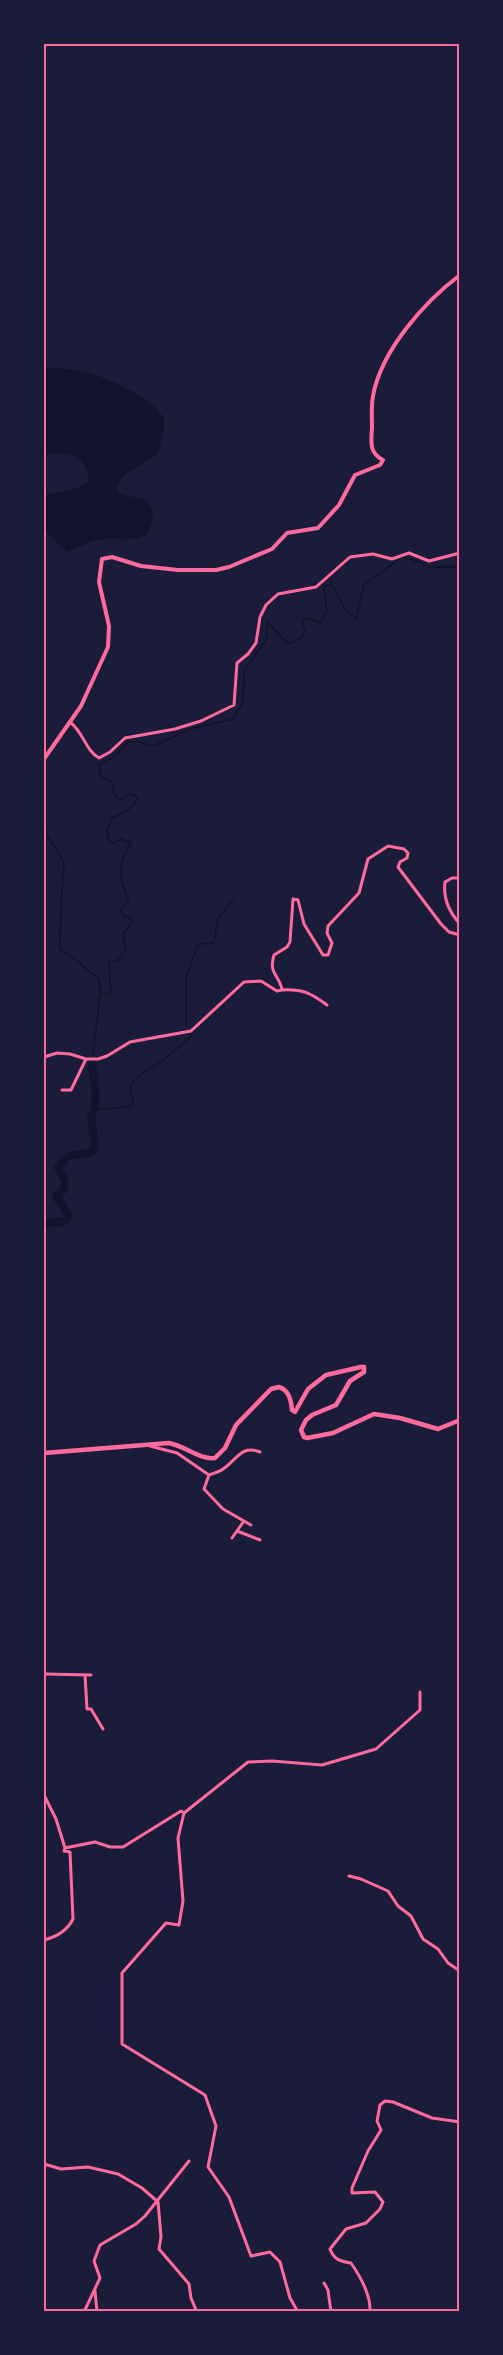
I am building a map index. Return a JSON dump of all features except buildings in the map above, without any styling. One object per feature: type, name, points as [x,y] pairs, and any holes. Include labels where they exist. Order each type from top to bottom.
[{"type":"main road","points":[[44,1453],[149,1445],[180,1445],[209,1459],[215,1458],[225,1448],[236,1425],[271,1389],[279,1388],[287,1392],[292,1410],[295,1412],[308,1389],[326,1375],[361,1366],[364,1367],[364,1372],[350,1381],[336,1405],[306,1420],[301,1430],[304,1437],[333,1432],[374,1414],[400,1418],[438,1429],[459,1420]]},
{"type":"street","points":[[44,759],[81,706],[110,640],[99,582],[102,560],[112,557],[141,566],[178,570],[216,570],[244,562],[272,549],[287,533],[314,530],[322,524],[339,504],[355,475],[360,471],[378,467],[383,460],[375,455],[371,447],[372,402],[388,355],[429,301],[459,275]]},
{"type":"street","points":[[71,723],[80,731],[94,755],[99,758],[110,752],[125,738],[175,729],[201,721],[234,705],[237,663],[256,643],[260,617],[266,605],[278,594],[316,587],[350,557],[373,554],[392,559],[409,553],[429,561],[459,553]]},
{"type":"street","points":[[282,990],[282,985],[273,973],[272,964],[274,956],[290,942],[293,899],[298,900],[308,930],[323,955],[328,955],[332,943],[327,933],[328,926],[359,893],[369,859],[388,846],[405,849],[408,853],[407,858],[400,862],[398,867],[441,924],[449,932],[459,935]]},
{"type":"street","points":[[459,878],[452,878],[445,882],[444,891],[446,901],[459,924]]},
{"type":"street","points":[[44,1057],[63,1053],[86,1059],[107,1056],[133,1041],[191,1031],[244,982],[261,981],[277,991],[313,994],[327,1005]]},
{"type":"street","points":[[62,1090],[70,1090],[86,1059]]},
{"type":"street","points":[[149,1445],[177,1453],[209,1475]]},
{"type":"street","points":[[251,1525],[223,1509],[204,1489],[209,1475],[224,1469],[241,1451],[253,1449],[260,1452]]},
{"type":"street","points":[[232,1538],[244,1521]]},
{"type":"street","points":[[237,1531],[260,1540]]},
{"type":"street","points":[[44,1674],[90,1675]]},
{"type":"street","points":[[84,1675],[87,1710],[91,1709],[103,1729]]},
{"type":"street","points":[[298,2312],[290,2298],[280,2262],[270,2252],[251,2256],[229,2197],[208,2167],[216,2126],[205,2095],[183,2084],[122,2044],[122,1973],[166,1923],[179,1925],[183,1901],[178,1838],[184,1813],[248,1762],[272,1761],[322,1765],[376,1749],[420,1710],[420,1692]]},
{"type":"street","points":[[44,1795],[56,1819],[64,1851],[70,1852],[73,1896],[73,1919],[69,1927],[56,1936],[44,1940]]},
{"type":"street","points":[[65,1848],[95,1842],[110,1847],[123,1847],[171,1815],[181,1811],[184,1813]]},
{"type":"street","points":[[350,1876],[362,1879],[391,1894],[398,1906],[406,1911],[416,1923],[423,1939],[438,1949],[448,1963],[459,1971]]},
{"type":"street","points":[[369,2312],[370,2303],[358,2272],[351,2263],[339,2261],[333,2257],[330,2249],[346,2229],[366,2223],[381,2209],[383,2202],[375,2192],[352,2193],[368,2151],[381,2130],[377,2121],[380,2105],[393,2102],[432,2118],[459,2122]]},
{"type":"street","points":[[84,2312],[100,2278],[94,2261],[100,2245],[136,2224],[158,2202],[189,2161]]},
{"type":"street","points":[[44,2164],[61,2169],[88,2167],[118,2174],[142,2188],[158,2202],[161,2236],[159,2249],[189,2284],[191,2298],[197,2312]]},
{"type":"street","points":[[324,2283],[328,2290],[331,2312]]},
{"type":"street","points":[[95,2289],[97,2312]]},
{"type":"shaded area","points":[[44,367],[80,371],[105,378],[139,395],[163,417],[163,435],[157,453],[125,475],[118,486],[118,493],[142,499],[150,506],[153,515],[147,534],[135,538],[95,541],[67,552],[44,530],[44,495],[79,488],[89,480],[80,459],[60,453],[44,455]]},
{"type":"waterway","points":[[93,1055],[100,995],[111,993],[109,962],[119,960],[126,947],[123,934],[133,920],[123,915],[121,909],[129,901],[121,880],[122,860],[131,843],[121,839],[114,843],[108,840],[107,830],[112,818],[127,811],[138,799],[135,795],[128,794],[120,801],[114,795],[112,782],[100,776],[99,765],[115,756],[128,742],[137,741],[153,746],[190,729],[233,719],[243,703],[244,671],[267,638],[267,622],[288,644],[300,639],[305,632],[302,620],[308,618],[320,623],[327,611],[324,587],[331,584],[345,608],[356,619],[364,585],[403,556],[431,567],[460,567]]},
{"type":"waterway","points":[[44,822],[47,835],[64,862],[60,950],[99,979],[100,994]]},
{"type":"waterway","points":[[186,1026],[186,979],[198,944],[214,943],[218,919],[233,899]]},
{"type":"waterway","points":[[95,1110],[132,1106],[131,1086],[137,1077],[162,1061],[191,1036]]},
{"type":"waterway","points":[[44,1224],[65,1221],[69,1216],[56,1196],[63,1190],[65,1181],[58,1167],[69,1156],[91,1152],[95,1147],[91,1117],[95,1105],[92,1065]]}]
